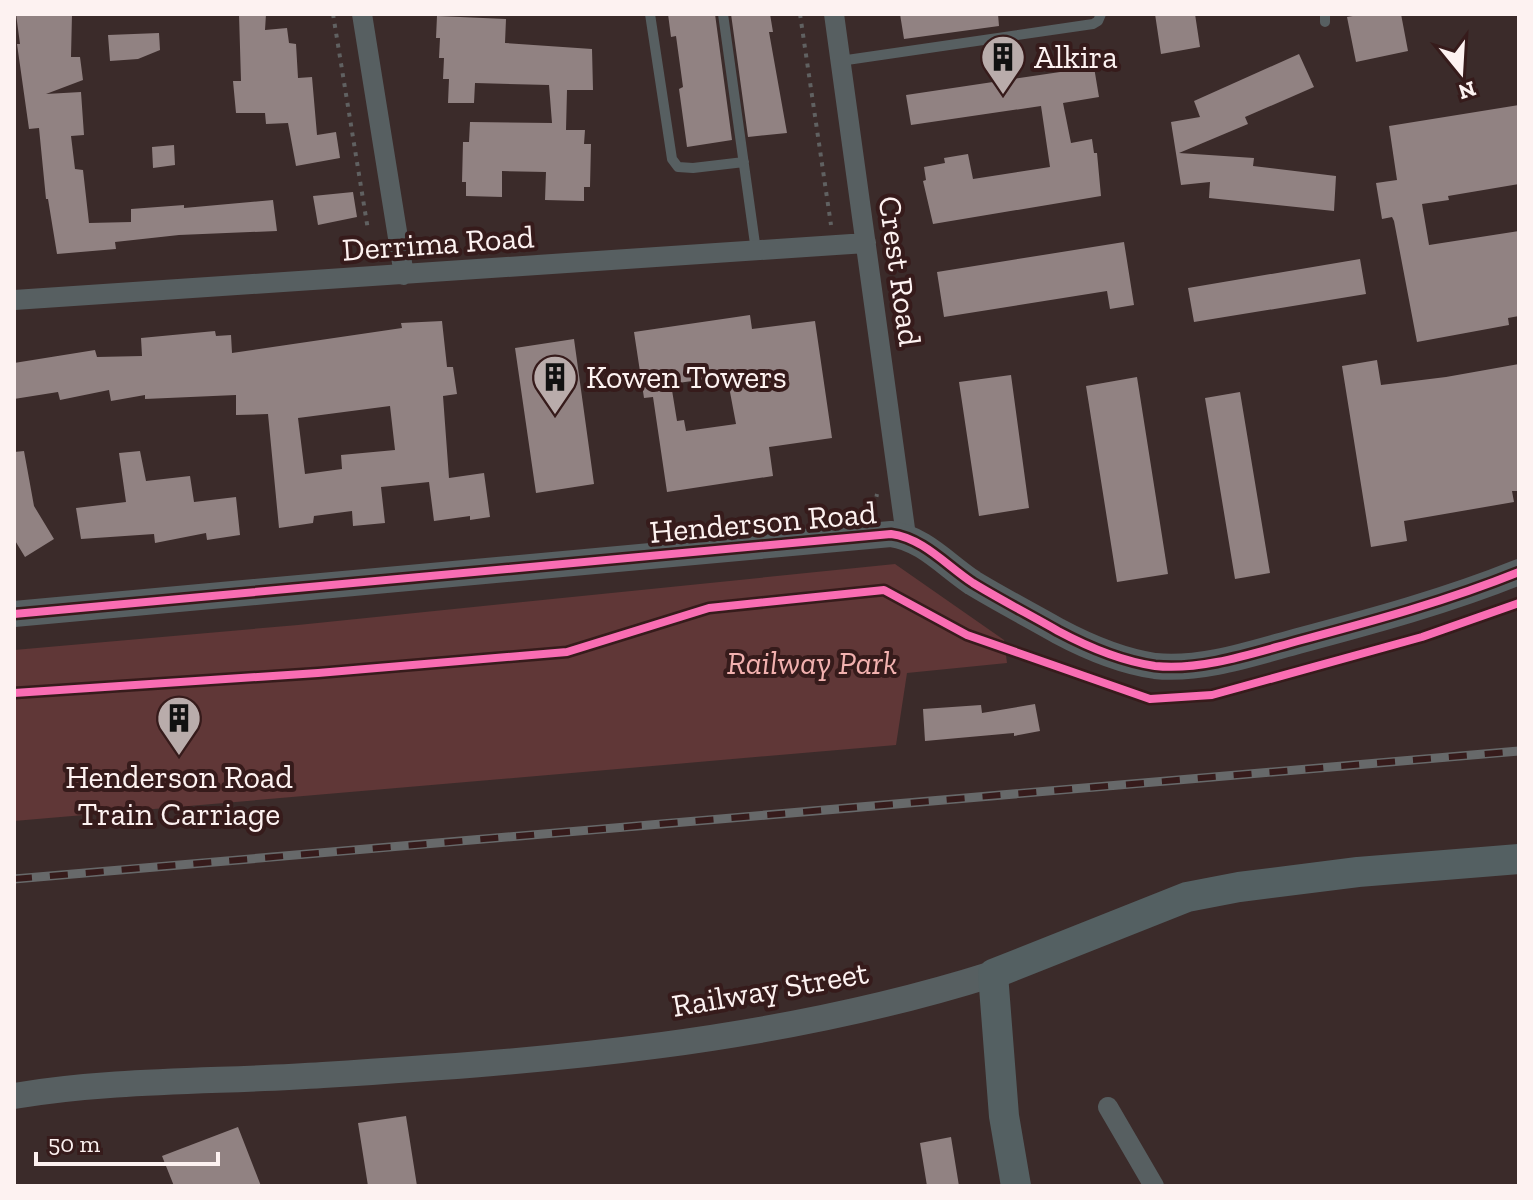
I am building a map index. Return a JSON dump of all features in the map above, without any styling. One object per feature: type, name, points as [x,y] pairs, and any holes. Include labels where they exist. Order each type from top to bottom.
[{"type":"main road","name":"Railway Street","points":[[993,974],[1187,897],[1358,872],[1519,859]]},
{"type":"main road","points":[[993,974],[1004,1116],[1016,1186]]},
{"type":"street","points":[[362,14],[404,275]]},
{"type":"street","name":"Crest Road","points":[[834,14],[906,536]]},
{"type":"street","name":"Derrima Road","points":[[14,300],[866,243]]},
{"type":"street","name":"Henderson Road","points":[[14,614],[891,534],[906,536],[919,543],[974,583],[1074,640],[1127,660],[1157,666],[1187,665],[1272,648],[1439,602],[1519,572]]},
{"type":"street","name":"Railway Street","points":[[14,1096],[94,1087],[534,1060],[713,1039],[857,1012],[993,974]]},
{"type":"street","points":[[1108,1107],[1154,1186]]},
{"type":"lane","points":[[650,14],[672,159],[678,167],[693,168],[744,162]]},
{"type":"lane","points":[[723,14],[756,251]]},
{"type":"lane","points":[[840,61],[1093,24],[1101,14]]},
{"type":"path","points":[[333,14],[368,230]]},
{"type":"path","points":[[800,14],[831,225]]},
{"type":"path","points":[[861,513],[876,499],[880,483]]},
{"type":"green space","name":"Railway Park","points":[[895,564],[1004,640],[1007,663],[907,673],[896,745],[14,821],[14,650],[298,625]]},
{"type":"building","points":[[16,14],[72,14],[71,57],[80,57],[83,80],[46,94],[81,92],[84,135],[71,136],[75,169],[83,170],[89,223],[131,222],[131,209],[273,200],[277,231],[179,235],[115,242],[116,249],[57,254],[46,199],[39,128],[29,129]]},
{"type":"building","points":[[239,14],[266,14],[265,30],[287,28],[289,43],[296,44],[298,78],[312,77],[317,135],[336,132],[340,158],[296,166],[288,123],[266,124],[265,113],[236,113],[233,81],[241,81]]},
{"type":"building","points":[[668,14],[715,14],[732,140],[687,147],[676,36],[671,37]]},
{"type":"building","points":[[731,14],[770,14],[773,32],[769,32],[787,133],[748,137]]},
{"type":"building","points":[[900,14],[998,14],[999,26],[904,39]]},
{"type":"building","points":[[1155,14],[1195,14],[1200,47],[1161,54]]},
{"type":"building","points":[[1401,14],[1408,51],[1356,62],[1347,17]]},
{"type":"building","points":[[437,16],[506,19],[505,43],[592,49],[593,90],[567,90],[566,130],[585,130],[584,144],[591,144],[590,187],[584,187],[584,201],[545,200],[546,172],[502,171],[502,197],[466,196],[466,182],[462,182],[463,142],[469,142],[470,122],[552,123],[549,85],[475,83],[474,103],[448,103],[449,79],[443,79],[444,58],[439,58]]},
{"type":"building","points":[[159,33],[160,50],[138,59],[110,61],[108,35]]},
{"type":"building","points":[[1299,54],[1314,87],[1245,117],[1248,124],[1179,153],[1254,158],[1253,166],[1336,176],[1334,211],[1209,198],[1210,182],[1181,185],[1171,122],[1200,117],[1194,101]]},
{"type":"building","points":[[1094,67],[1099,97],[1063,103],[1071,143],[1092,139],[1094,153],[1097,153],[1101,196],[933,224],[923,181],[926,180],[924,167],[945,163],[944,158],[968,154],[973,179],[1050,167],[1041,106],[911,125],[906,95]]},
{"type":"building","points":[[1519,105],[1519,184],[1448,196],[1449,200],[1422,204],[1429,245],[1519,231],[1519,316],[1508,318],[1509,325],[1417,342],[1394,221],[1392,217],[1382,219],[1376,183],[1397,180],[1389,126]]},
{"type":"building","points":[[174,145],[175,165],[153,168],[152,147]]},
{"type":"building","points":[[353,192],[357,217],[318,225],[313,196]]},
{"type":"building","points":[[1124,242],[1134,305],[1110,309],[1107,291],[944,317],[937,272]]},
{"type":"building","points":[[1360,259],[1366,294],[1194,322],[1188,288]]},
{"type":"building","points":[[750,315],[752,329],[815,321],[832,438],[769,447],[773,476],[667,492],[653,397],[644,398],[634,332]],"holes":[[[727,376],[736,424],[686,431],[684,420],[677,421],[671,384]]]},
{"type":"building","points":[[442,321],[447,367],[453,367],[457,394],[443,396],[449,478],[484,473],[490,517],[470,520],[470,516],[434,521],[429,482],[381,487],[385,523],[353,526],[352,511],[314,516],[313,523],[279,528],[268,414],[236,415],[236,395],[145,399],[145,395],[111,401],[109,390],[60,400],[58,392],[14,399],[14,363],[95,350],[97,357],[142,356],[141,338],[215,331],[216,336],[231,335],[232,353],[402,328],[401,323]],"holes":[[[390,406],[395,450],[341,455],[342,469],[305,474],[298,418]]]},
{"type":"building","name":"Kowen Towers","points":[[574,339],[594,484],[536,493],[515,348]]},
{"type":"building","points":[[1377,360],[1381,385],[1519,364],[1519,491],[1512,491],[1514,502],[1404,521],[1407,541],[1371,547],[1342,366]]},
{"type":"building","points":[[1011,375],[1029,508],[979,516],[959,382]]},
{"type":"building","points":[[1137,377],[1168,574],[1117,582],[1086,386]]},
{"type":"building","points":[[1240,392],[1270,573],[1235,579],[1205,398]]},
{"type":"building","points":[[24,451],[34,506],[54,539],[25,557],[14,539],[14,452]]},
{"type":"building","points":[[140,451],[146,481],[190,476],[194,502],[236,497],[240,535],[207,540],[206,533],[155,543],[154,534],[81,539],[76,508],[126,502],[119,453]]},
{"type":"building","points":[[1035,704],[1040,731],[1014,736],[1014,733],[925,741],[923,709],[981,705],[982,713]]},
{"type":"building","points":[[406,1116],[417,1186],[368,1186],[358,1123]]},
{"type":"building","points":[[238,1127],[261,1186],[174,1186],[162,1156]]},
{"type":"building","points":[[951,1137],[959,1186],[927,1186],[920,1143]]},
{"type":"railway","points":[[14,879],[1519,751]]},
{"type":"cycle path","points":[[14,614],[891,534],[914,541],[973,583],[1081,643],[1130,661],[1173,667],[1227,660],[1264,651],[1410,610],[1519,572]]},
{"type":"cycle path","points":[[14,693],[318,673],[567,652],[709,608],[884,590],[967,635],[1150,699],[1212,695],[1422,637],[1519,603]]},
{"type":"place","name":"Alkira","points":[[1003,96]]},
{"type":"place","name":"Kowen Towers","points":[[555,416]]},
{"type":"place","name":"Henderson Road Train Carriage","points":[[179,757]]}]
